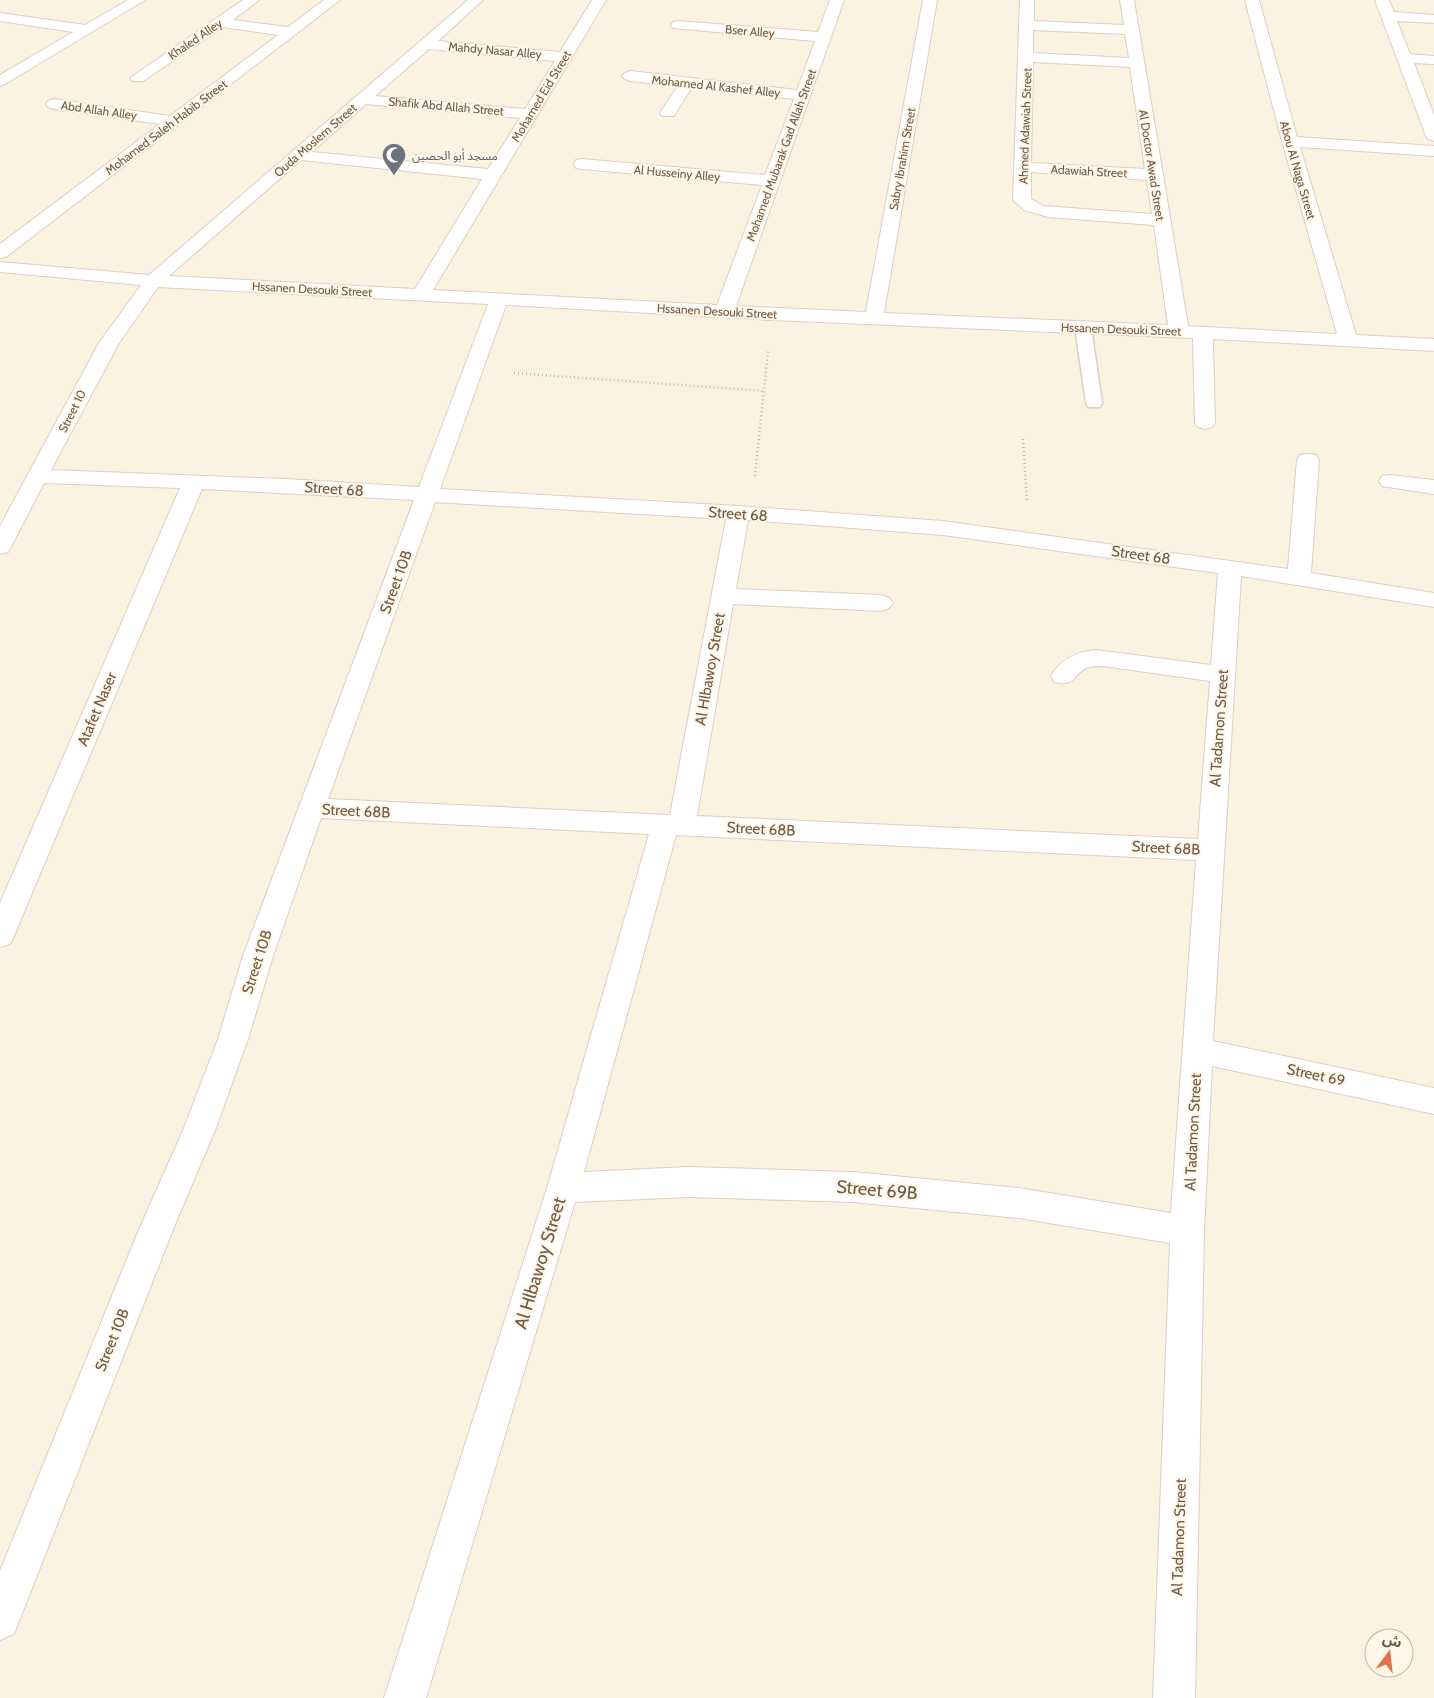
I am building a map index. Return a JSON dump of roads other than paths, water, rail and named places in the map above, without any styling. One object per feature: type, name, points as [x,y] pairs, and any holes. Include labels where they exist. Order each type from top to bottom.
[{"type":"street","points":[[0,81],[138,0]]},
{"type":"street","name":"Khaled Alley","points":[[138,78],[252,0]]},
{"type":"street","name":"Mohamed Saleh Habib Street","points":[[0,253],[333,0]]},
{"type":"street","name":"Ouda Moslem Street","points":[[153,281],[476,0]]},
{"type":"street","points":[[578,0],[599,1]]},
{"type":"street","name":"Mohamed Mubarak Gad Allah Street","points":[[725,310],[837,0]]},
{"type":"street","name":"Sabry Ibrahim Street","points":[[874,318],[930,0]]},
{"type":"street","name":"Ahmed Adawiah Street","points":[[1027,0],[1028,25],[1022,200],[1036,210],[1161,220]]},
{"type":"street","name":"Al Doctor Awad Street","points":[[1127,0],[1179,331]]},
{"type":"street","name":"Abou Al Naga Street","points":[[1252,0],[1290,141],[1348,340]]},
{"type":"street","points":[[1382,0],[1434,136]]},
{"type":"street","name":"Mohamed Eid Street","points":[[420,294],[599,1]]},
{"type":"street","points":[[1388,16],[1434,19]]},
{"type":"street","points":[[0,17],[88,30]]},
{"type":"street","points":[[220,22],[291,32]]},
{"type":"street","name":"Bser Alley","points":[[678,25],[823,37]]},
{"type":"street","points":[[1028,25],[1132,30]]},
{"type":"street","name":"Mahdy Nasar Alley","points":[[425,44],[565,56]]},
{"type":"street","points":[[1027,57],[1136,63]]},
{"type":"street","points":[[1404,58],[1434,60]]},
{"type":"street","name":"Mohamed Al Kashef Alley","points":[[630,76],[802,95]]},
{"type":"street","points":[[668,113],[687,83]]},
{"type":"street","points":[[1415,87],[1434,89]]},
{"type":"street","name":"Shafik Abd Allah Street","points":[[362,99],[530,114]]},
{"type":"street","name":"Abd Allah Alley","points":[[54,104],[173,122]]},
{"type":"street","points":[[1290,141],[1434,151]]},
{"type":"street","points":[[297,155],[493,175]]},
{"type":"street","name":"Al Husseiny Alley","points":[[582,164],[771,181]]},
{"type":"street","name":"Adawiah Street","points":[[1023,167],[1154,175]]},
{"type":"street","name":"Hssanen Desouki Street","points":[[0,266],[153,281],[772,314],[1203,332],[1434,345]]},
{"type":"street","name":"Street 10","points":[[0,547],[80,394],[109,343],[153,281]]},
{"type":"street","name":"Street 10B","points":[[0,1620],[153,1236],[200,1128],[233,1039],[258,956],[311,808],[499,299]]},
{"type":"street","points":[[1203,332],[1205,423]]},
{"type":"street","points":[[1300,578],[1308,460]]},
{"type":"street","name":"Street 68","points":[[38,476],[194,482],[428,495],[943,528],[1230,567],[1434,600]]},
{"type":"street","points":[[1390,480],[1434,488]]},
{"type":"street","name":"Atafet Naser","points":[[0,936],[194,482]]},
{"type":"street","name":"Al Hlbawoy Street","points":[[405,1698],[564,1188],[674,825],[723,596],[744,514]]},
{"type":"street","name":"Al Tadamon Street","points":[[1174,1698],[1187,1231],[1197,1050],[1230,567]]},
{"type":"street","points":[[723,596],[881,603]]},
{"type":"street","points":[[1063,676],[1073,663],[1086,658],[1103,658],[1223,675]]},
{"type":"street","name":"Street 68B","points":[[311,808],[1211,850]]},
{"type":"street","name":"Street 69","points":[[1197,1050],[1434,1100]]},
{"type":"street","name":"Street 69B","points":[[564,1188],[690,1182],[853,1187],[1019,1203],[1187,1231]]},
{"type":"lane","points":[[1083,327],[1094,403]]},
{"type":"place","name":"مسجد أبو الحصين","points":[[394,176]]}]
